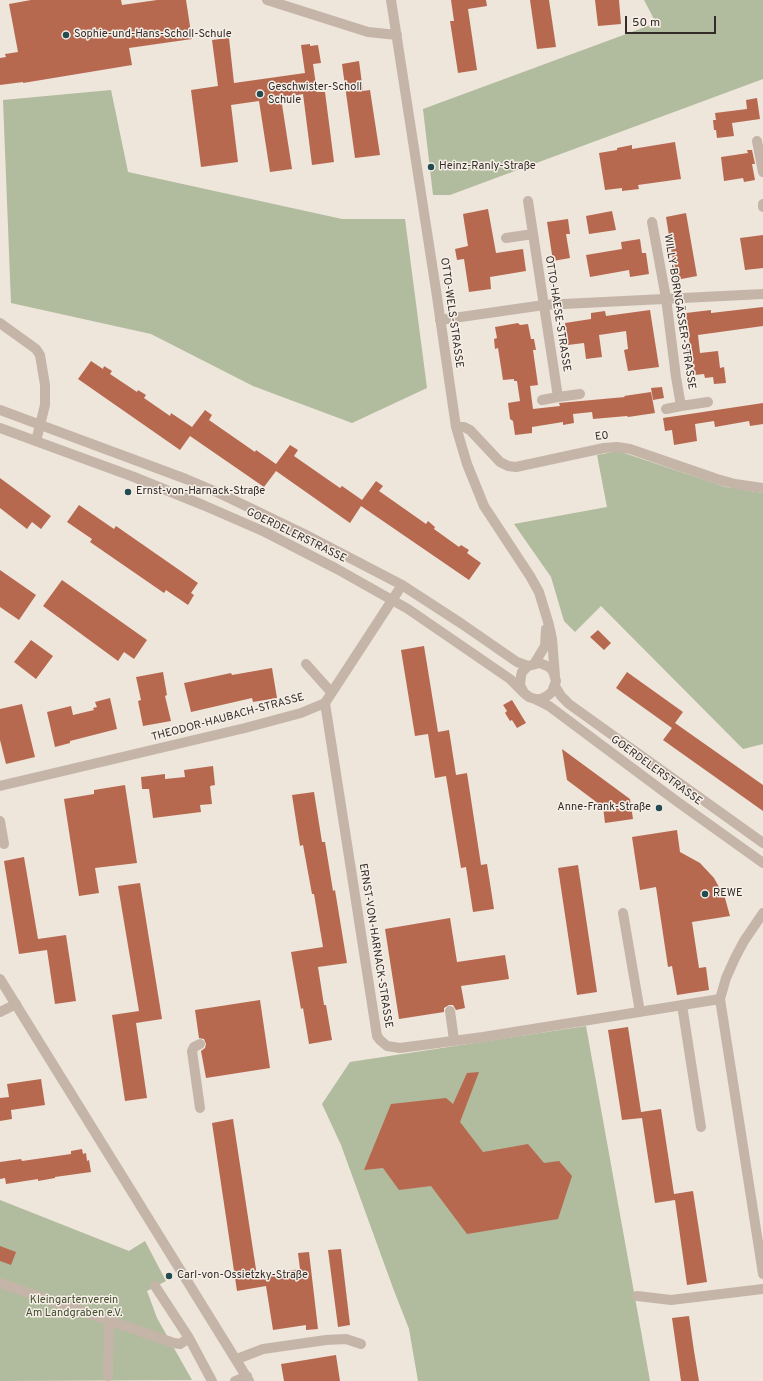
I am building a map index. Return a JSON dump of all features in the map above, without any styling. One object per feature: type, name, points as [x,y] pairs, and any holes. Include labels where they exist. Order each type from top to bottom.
[{"type":"street","points":[[267,0],[368,32],[397,35]]},
{"type":"street","name":"OTTO-WELS-STRASSE","points":[[391,0],[456,426],[466,464],[484,506],[539,592],[553,643],[555,676]]},
{"type":"street","points":[[757,141],[763,172]]},
{"type":"street","name":"OTTO-HAESE-STRASSE","points":[[528,201],[558,397]]},
{"type":"street","name":"WILLY-BORNGÄSSER-STRASSE","points":[[652,222],[666,298],[681,406]]},
{"type":"street","points":[[506,238],[533,234]]},
{"type":"street","points":[[440,320],[544,304],[763,294]]},
{"type":"street","points":[[0,323],[36,349],[40,355],[45,385],[44,405],[36,441]]},
{"type":"street","points":[[542,400],[580,394]]},
{"type":"street","name":"WILLY-BORNGÄSSER-STRASSE","points":[[666,409],[708,402]]},
{"type":"street","name":"GOERDELERSTRASSE","points":[[0,410],[186,479],[219,493],[304,534],[402,585],[517,662],[531,665],[540,663],[549,667],[555,676]]},
{"type":"street","name":"E0","points":[[456,426],[464,427],[470,430],[500,462],[508,466],[516,467],[604,448],[617,447],[630,449],[717,479],[736,484],[763,488]]},
{"type":"street","name":"GOERDELERSTRASSE","points":[[0,428],[203,504],[266,532],[392,599],[510,679],[529,697],[549,706],[675,800],[763,863]]},
{"type":"street","points":[[325,703],[402,585]]},
{"type":"street","name":"OTTO-WELS-STRASSE","points":[[531,665],[545,646],[545,611]]},
{"type":"street","points":[[306,664],[331,692]]},
{"type":"street","points":[[524,693],[520,685],[522,672],[531,665]]},
{"type":"street","points":[[535,699],[541,699],[552,692],[555,686],[555,676]]},
{"type":"street","name":"GOERDELERSTRASSE","points":[[555,686],[561,696],[569,704],[763,843]]},
{"type":"street","name":"THEODOR-HAUBACH-STRASSE","points":[[0,786],[245,728],[302,713],[325,703]]},
{"type":"street","name":"ERNST-VON-HARNACK-STRASSE","points":[[325,703],[378,1036],[387,1046],[400,1048],[720,999]]},
{"type":"street","points":[[0,821],[4,844]]},
{"type":"street","points":[[623,913],[640,1012]]},
{"type":"street","points":[[763,913],[744,941],[735,958],[726,978],[720,999],[763,1274]]},
{"type":"street","points":[[0,979],[3,991],[16,1004],[248,1379],[235,1381]]},
{"type":"street","points":[[0,1012],[16,1004]]},
{"type":"street","points":[[682,1005],[701,1127]]},
{"type":"street","points":[[450,1011],[454,1040]]},
{"type":"street","points":[[200,1044],[194,1047],[192,1051],[200,1108]]},
{"type":"street","points":[[0,1283],[174,1343],[180,1344],[189,1338]]},
{"type":"street","points":[[154,1286],[189,1338],[212,1381]]},
{"type":"street","points":[[636,1296],[671,1300],[763,1289]]},
{"type":"street","points":[[108,1376],[109,1321]]},
{"type":"street","points":[[237,1359],[263,1349],[326,1340],[346,1339],[361,1344]]},
{"type":"green space","points":[[644,0],[763,0],[763,79],[450,195],[433,195],[423,109],[656,23]]},
{"type":"green space","points":[[111,90],[128,172],[342,219],[405,219],[427,388],[352,423],[253,386],[151,334],[11,303],[3,100]]},
{"type":"green space","points":[[618,451],[726,487],[763,493],[763,744],[743,749],[601,606],[575,632],[564,621],[551,577],[514,524],[607,507],[597,455]]},
{"type":"green space","points":[[586,1026],[650,1381],[418,1381],[409,1329],[341,1145],[322,1104],[350,1062]]},
{"type":"green space","name":"Kleingartenverein Am Landgraben e.V.","points":[[0,1200],[129,1251],[145,1241],[166,1281],[147,1291],[157,1318],[192,1380],[0,1381]]},
{"type":"building","name":"Sophie-und-Hans-Scholl-Schule","points":[[31,0],[121,0],[122,5],[157,0],[186,0],[192,39],[129,48],[132,65],[23,83],[0,85],[0,58],[6,57],[5,54],[18,52],[9,4]]},
{"type":"building","points":[[451,0],[486,0],[487,6],[468,9],[477,70],[458,73],[450,21],[454,21]]},
{"type":"building","points":[[530,0],[549,0],[556,47],[537,49]]},
{"type":"building","points":[[595,0],[619,0],[621,24],[598,26]]},
{"type":"building","points":[[229,38],[234,83],[305,73],[301,45],[318,45],[321,63],[313,64],[317,92],[325,92],[334,162],[312,165],[303,94],[281,98],[292,169],[270,172],[259,101],[231,105],[238,162],[201,167],[191,90],[218,86],[212,40]]},
{"type":"building","points":[[359,61],[363,91],[370,90],[380,155],[355,158],[342,64]]},
{"type":"building","points":[[757,98],[760,119],[732,123],[734,136],[717,138],[713,120],[716,120],[715,113],[747,109],[746,100]]},
{"type":"building","points":[[675,142],[681,179],[638,185],[639,189],[622,191],[622,188],[605,190],[599,153],[617,150],[617,148],[632,145],[632,149]]},
{"type":"building","points":[[747,150],[752,150],[755,164],[752,164],[755,180],[744,182],[743,178],[724,181],[721,157],[748,153]]},
{"type":"building","points":[[488,209],[496,253],[523,249],[526,271],[490,277],[491,289],[469,292],[464,259],[457,260],[455,249],[468,246],[463,214]]},
{"type":"building","points":[[612,211],[616,230],[589,234],[586,216]]},
{"type":"building","points":[[686,213],[697,276],[676,280],[666,217]]},
{"type":"building","points":[[568,219],[570,234],[566,234],[570,258],[553,261],[547,222]]},
{"type":"building","points":[[763,235],[763,268],[745,270],[740,238]]},
{"type":"building","points":[[640,239],[642,253],[646,253],[649,274],[630,277],[629,270],[590,277],[586,255],[622,249],[621,242]]},
{"type":"building","points":[[763,307],[763,326],[698,335],[700,353],[718,351],[720,368],[724,367],[726,383],[714,384],[713,377],[705,378],[704,374],[695,375],[692,359],[688,359],[687,347],[690,347],[686,313],[711,310],[711,313]]},
{"type":"building","points":[[650,310],[659,367],[628,371],[624,350],[628,349],[626,331],[599,335],[602,357],[586,359],[584,343],[568,345],[565,323],[591,319],[591,313],[605,311],[606,316]]},
{"type":"building","points":[[518,323],[520,325],[528,324],[531,339],[534,339],[536,350],[533,350],[538,385],[530,386],[533,409],[560,406],[559,403],[625,397],[624,396],[651,392],[655,413],[628,417],[593,419],[592,412],[573,414],[574,423],[563,425],[563,422],[532,427],[532,433],[515,435],[513,421],[510,419],[508,403],[520,401],[517,381],[514,381],[514,379],[503,380],[498,348],[495,349],[494,339],[497,338],[495,327]]},
{"type":"building","points":[[91,361],[103,369],[104,366],[112,371],[110,374],[137,392],[138,390],[146,395],[144,398],[170,416],[171,413],[192,427],[205,410],[212,415],[209,420],[255,452],[256,450],[276,464],[290,445],[298,450],[294,456],[340,488],[342,486],[362,500],[376,481],[383,486],[379,491],[426,524],[428,521],[435,527],[434,529],[459,547],[461,545],[469,550],[467,553],[481,563],[469,580],[361,506],[350,523],[276,471],[264,487],[190,436],[180,450],[78,379]]},
{"type":"building","points":[[662,387],[664,398],[653,400],[651,388]]},
{"type":"building","points":[[763,403],[763,424],[750,426],[749,421],[715,427],[714,421],[695,424],[697,441],[674,445],[672,430],[665,431],[663,418]]},
{"type":"building","points":[[0,478],[51,516],[41,529],[32,522],[27,529],[0,508]]},
{"type":"building","points":[[79,505],[114,529],[116,526],[198,583],[191,593],[194,595],[188,605],[166,590],[164,593],[90,542],[92,539],[67,522]]},
{"type":"building","points":[[0,570],[36,595],[19,620],[0,607]]},
{"type":"building","points":[[62,580],[147,640],[134,659],[124,652],[118,661],[43,606]]},
{"type":"building","points":[[598,630],[611,643],[604,650],[590,637]]},
{"type":"building","points":[[31,640],[53,656],[36,679],[14,662]]},
{"type":"building","points":[[424,646],[438,732],[449,730],[456,775],[467,773],[481,865],[487,864],[494,909],[473,912],[466,867],[461,868],[446,776],[435,778],[428,734],[415,736],[401,650]]},
{"type":"building","points":[[272,668],[277,698],[253,702],[252,698],[191,712],[184,683],[231,673],[232,675]]},
{"type":"building","points":[[163,672],[167,695],[165,696],[171,721],[143,726],[138,701],[141,700],[136,677]]},
{"type":"building","points":[[627,672],[683,712],[675,723],[763,785],[763,811],[663,740],[672,728],[616,688]]},
{"type":"building","points":[[110,698],[117,729],[70,741],[70,743],[55,747],[47,712],[71,706],[73,715],[94,710],[93,708],[97,707],[95,702]]},
{"type":"building","points":[[512,700],[526,723],[517,728],[505,713],[507,711],[503,705]]},
{"type":"building","points":[[22,704],[35,757],[6,764],[0,740],[0,709]]},
{"type":"building","points":[[562,749],[630,799],[633,819],[605,823],[603,807],[567,780]]},
{"type":"building","points":[[213,766],[215,785],[210,786],[212,804],[200,805],[201,812],[153,818],[149,789],[142,789],[141,777],[165,774],[165,779],[185,777],[184,770]]},
{"type":"building","points":[[125,785],[137,863],[95,868],[99,893],[79,896],[64,799],[94,794],[94,790]]},
{"type":"building","points":[[314,792],[322,842],[325,842],[333,891],[335,890],[347,963],[318,967],[324,1005],[326,1005],[332,1040],[309,1044],[291,952],[323,947],[314,894],[312,894],[303,845],[300,846],[292,795]]},
{"type":"building","points":[[677,830],[680,852],[700,863],[714,878],[725,898],[730,916],[692,922],[699,968],[706,967],[709,990],[677,995],[672,966],[668,967],[656,887],[640,890],[632,837]]},
{"type":"building","points":[[24,857],[38,939],[66,935],[76,1001],[55,1004],[47,950],[19,954],[4,861]]},
{"type":"building","points":[[578,865],[597,992],[577,995],[558,868]]},
{"type":"building","points":[[140,883],[162,1019],[136,1023],[147,1098],[125,1101],[112,1015],[139,1011],[118,886]]},
{"type":"building","points":[[450,918],[457,962],[505,955],[509,979],[461,986],[465,1008],[456,1010],[453,1005],[449,1005],[444,1008],[444,1012],[399,1019],[385,929]]},
{"type":"building","points":[[260,1000],[270,1068],[206,1078],[201,1051],[205,1048],[206,1044],[204,1039],[199,1038],[195,1010]]},
{"type":"building","points":[[628,1027],[641,1112],[661,1109],[674,1194],[693,1191],[707,1282],[687,1285],[675,1200],[655,1203],[642,1118],[622,1120],[608,1030]]},
{"type":"building","points":[[479,1072],[460,1122],[483,1152],[528,1144],[544,1163],[559,1161],[572,1176],[558,1219],[467,1234],[431,1186],[399,1190],[383,1168],[364,1170],[391,1104],[446,1098],[453,1104],[467,1073]]},
{"type":"building","points":[[41,1079],[45,1105],[11,1110],[12,1119],[0,1121],[0,1098],[9,1097],[7,1084]]},
{"type":"building","points":[[233,1119],[257,1276],[300,1269],[298,1253],[309,1252],[318,1329],[306,1330],[306,1325],[273,1330],[266,1286],[237,1291],[212,1123]]},
{"type":"building","points":[[82,1149],[83,1154],[86,1153],[87,1161],[89,1160],[91,1172],[38,1181],[38,1179],[6,1184],[5,1178],[0,1179],[0,1162],[21,1159],[22,1161],[71,1154],[71,1151]]},
{"type":"building","points":[[0,1246],[16,1252],[11,1265],[0,1261]]},
{"type":"building","points":[[341,1249],[350,1325],[338,1327],[328,1250]]},
{"type":"building","points":[[689,1316],[699,1381],[681,1381],[672,1318]]},
{"type":"building","points":[[336,1355],[340,1381],[284,1381],[281,1364]]},
{"type":"place","name":"Sophie-und-Hans-Scholl-Schule","points":[[66,35]]},
{"type":"place","name":"Geschwister-Scholl Schule","points":[[260,94]]},
{"type":"place","name":"Heinz-Ranly-Straße","points":[[431,167]]},
{"type":"place","name":"Ernst-von-Harnack-Straße","points":[[128,492]]},
{"type":"place","name":"Anne-Frank-Straße","points":[[659,808]]},
{"type":"place","name":"REWE","points":[[705,894]]},
{"type":"place","name":"Carl-von-Ossietzky-Straße","points":[[169,1276]]}]
